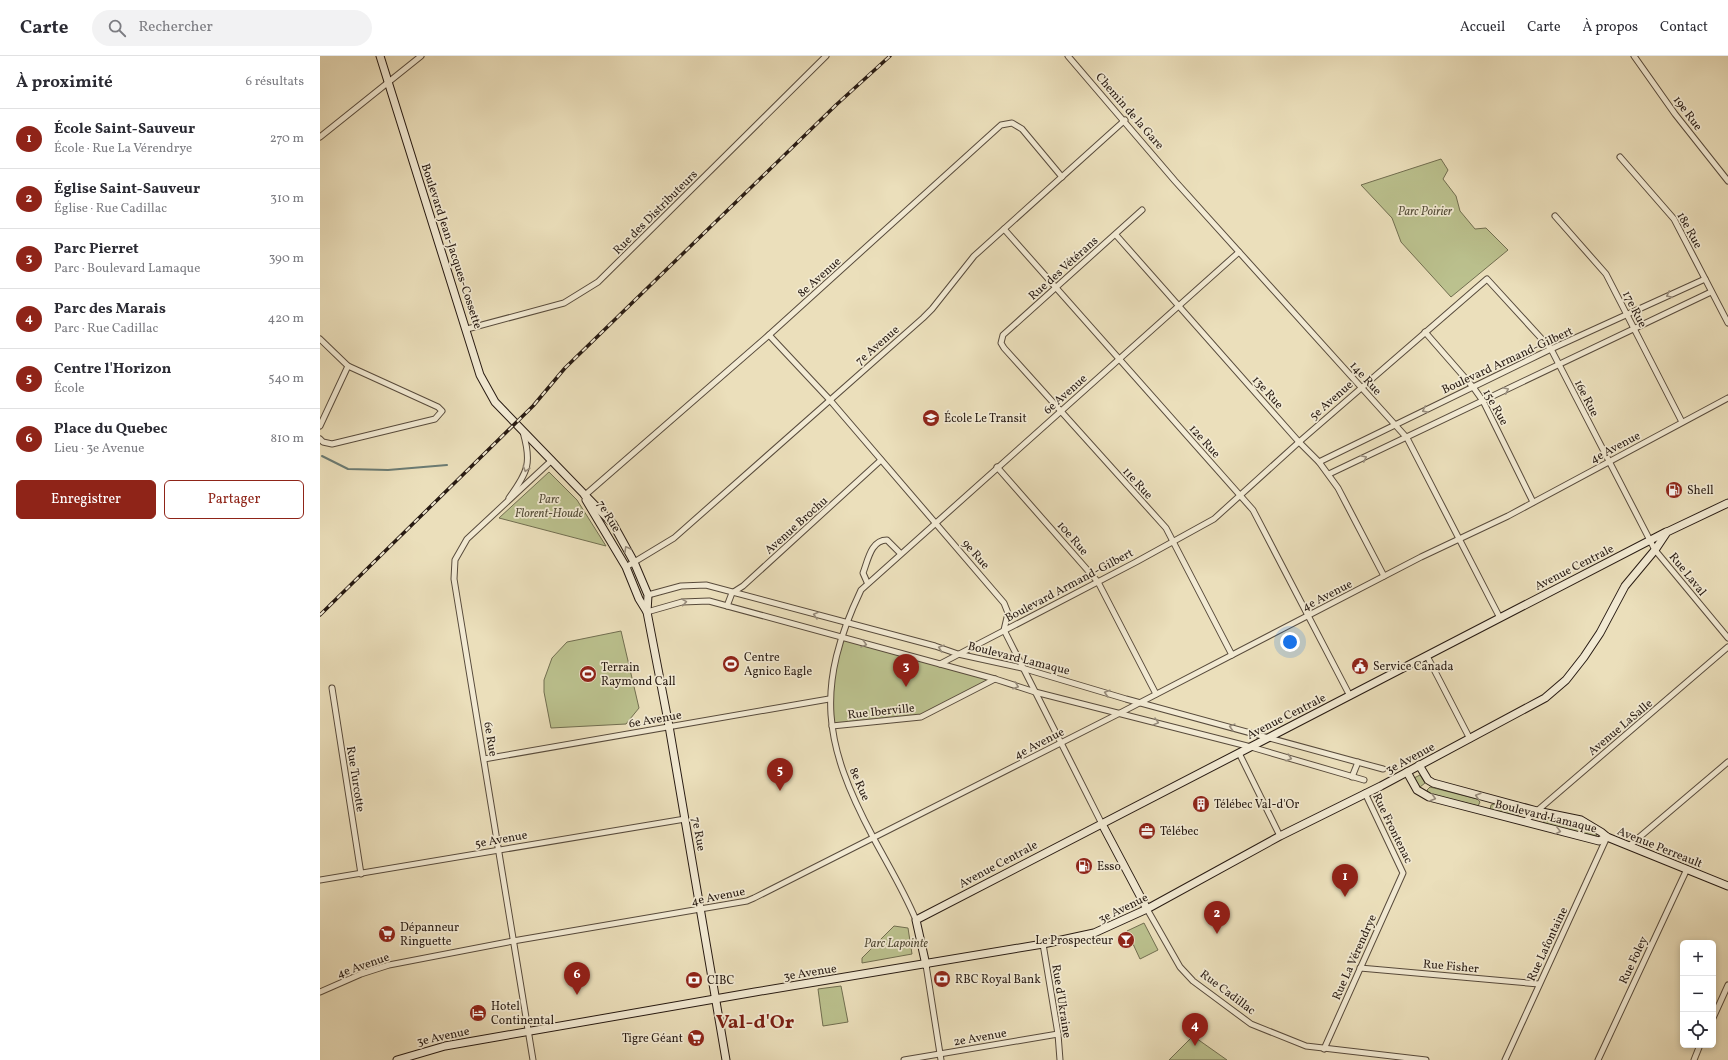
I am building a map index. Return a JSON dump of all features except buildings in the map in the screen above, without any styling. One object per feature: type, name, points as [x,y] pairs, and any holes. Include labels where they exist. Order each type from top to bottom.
[{"type":"main road","name":"Boulevard Jean-Jacques-Cossette","points":[[380,56],[467,329],[480,375],[495,402],[522,431]]},
{"type":"main road","name":"7e Rue","points":[[522,431],[552,460],[584,496],[604,513],[613,524],[634,562],[648,595],[647,612],[669,726],[726,1060]]},
{"type":"main road","name":"7e Rue","points":[[584,496],[626,568],[639,599],[647,612]]},
{"type":"main road","points":[[1667,532],[1728,503]]},
{"type":"main road","name":"Avenue Centrale","points":[[916,920],[1667,532]]},
{"type":"main road","name":"3e Avenue","points":[[396,1060],[444,1046],[716,999],[926,965],[1043,944],[1094,933],[1147,909],[1280,836],[1533,706],[1554,691],[1566,680],[1584,658],[1600,633],[1625,586],[1656,550],[1667,532]]},
{"type":"main road","name":"Boulevard Lamaque","points":[[1406,772],[1417,790],[1429,797],[1599,841],[1607,837],[1581,820],[1537,811],[1433,783],[1428,780],[1419,765]]},
{"type":"main road","name":"Rue Cadillac","points":[[1102,824],[1147,909]]},
{"type":"main road","name":"Avenue Perreault","points":[[1607,837],[1728,886]]},
{"type":"main road","name":"8e Rue","points":[[916,920],[926,965]]},
{"type":"street","points":[[320,136],[421,56]]},
{"type":"street","name":"Rue des Distributeurs","points":[[467,329],[564,303],[598,282],[826,56]]},
{"type":"street","name":"Chemin de la Gare","points":[[1068,56],[1125,120],[1175,181]]},
{"type":"street","name":"19e Rue","points":[[1634,56],[1675,114],[1728,181]]},
{"type":"street","name":"7e Avenue","points":[[626,568],[674,538],[829,399],[932,310],[974,256],[1125,120]]},
{"type":"street","name":"8e Avenue","points":[[584,496],[769,335],[1001,125],[1012,123],[1022,129],[1062,177]]},
{"type":"street","name":"18e Rue","points":[[1620,157],[1674,219],[1728,323]]},
{"type":"street","name":"14e Rue","points":[[1175,181],[1407,438],[1461,539],[1500,618]]},
{"type":"street","name":"Rue des Vétérans","points":[[1002,343],[1003,335],[1116,235],[1142,210]]},
{"type":"street","name":"17e Rue","points":[[1555,216],[1606,274],[1682,422]]},
{"type":"street","name":"12e Rue","points":[[1004,229],[1240,495],[1260,523],[1350,696]]},
{"type":"street","name":"13e Rue","points":[[1116,235],[1177,306],[1329,474],[1338,488],[1384,576]]},
{"type":"street","name":"6e Avenue","points":[[867,582],[1239,252]]},
{"type":"street","name":"Boulevard Armand-Gilbert","points":[[1319,462],[1551,349],[1705,278]]},
{"type":"street","name":"5e Avenue","points":[[1208,523],[1361,387],[1487,279]]},
{"type":"street","name":"16e Rue","points":[[1487,279],[1551,349],[1608,462],[1650,540]]},
{"type":"street","points":[[1329,474],[1711,292]]},
{"type":"street","name":"15e Rue","points":[[1425,332],[1473,387],[1483,401],[1533,502]]},
{"type":"street","name":"9e Rue","points":[[769,335],[829,399],[1004,603],[1008,613],[1004,630]]},
{"type":"street","points":[[320,339],[348,366],[438,407],[442,411],[435,419],[332,444],[323,442],[320,439]]},
{"type":"street","name":"11e Rue","points":[[1002,343],[1004,348],[1166,528],[1232,655]]},
{"type":"street","points":[[320,426],[348,366]]},
{"type":"street","name":"4e Avenue","points":[[320,992],[361,974],[388,966],[754,898],[1141,703],[1384,576],[1461,539],[1728,398]]},
{"type":"street","points":[[506,503],[521,482],[528,464],[528,452],[522,431]]},
{"type":"street","name":"6e Rue","points":[[533,1060],[497,849],[484,759],[454,579],[455,560],[467,539],[552,460]]},
{"type":"street","name":"Avenue Brochu","points":[[732,593],[743,586],[881,460]]},
{"type":"street","name":"10e Rue","points":[[997,467],[1098,582],[1156,694]]},
{"type":"street","name":"Boulevard Armand-Gilbert","points":[[940,664],[1208,523]]},
{"type":"street","points":[[867,582],[863,573],[875,544],[881,540],[888,540],[900,553]]},
{"type":"street","name":"Rue Laval","points":[[1650,540],[1656,550],[1728,638]]},
{"type":"street","name":"8e Rue","points":[[867,582],[861,590],[846,622],[833,664],[829,699],[832,726],[839,761],[845,780],[873,837],[906,896],[916,920]]},
{"type":"street","name":"Boulevard Lamaque","points":[[648,595],[691,585],[706,585],[935,646],[958,654],[1022,668],[1141,703],[1383,769]]},
{"type":"street","points":[[727,606],[732,593]]},
{"type":"street","points":[[647,612],[682,602],[697,600],[727,606],[995,679],[1035,692],[1251,747],[1364,780]]},
{"type":"street","points":[[1004,630],[1102,824]]},
{"type":"street","name":"Avenue LaSalle","points":[[1524,822],[1728,647]]},
{"type":"street","points":[[1427,656],[1470,739]]},
{"type":"street","name":"Rue Iberville","points":[[832,726],[921,717],[995,679]]},
{"type":"street","name":"Rue Turcotte","points":[[332,688],[361,874]]},
{"type":"street","name":"6e Avenue","points":[[484,759],[829,699]]},
{"type":"street","points":[[1239,753],[1280,836]]},
{"type":"street","points":[[1352,777],[1358,762]]},
{"type":"street","points":[[1629,846],[1728,762]]},
{"type":"street","name":"Rue Frontenac","points":[[1365,793],[1403,873]]},
{"type":"street","name":"5e Avenue","points":[[320,880],[497,849],[685,819]]},
{"type":"street","name":"Rue Lafontaine","points":[[1505,1060],[1607,837]]},
{"type":"street","name":"Rue Foley","points":[[1598,1060],[1687,869]]},
{"type":"street","name":"Rue La Vérendrye","points":[[1324,1049],[1403,873]]},
{"type":"street","name":"Rue Cadillac","points":[[1147,909],[1167,948],[1180,967],[1193,981],[1252,1024],[1306,1046],[1426,1060]]},
{"type":"street","name":"Rue d'Ukraine","points":[[1043,944],[1058,1034],[1060,1060]]},
{"type":"street","name":"8e Rue","points":[[926,965],[940,1057]]},
{"type":"street","name":"Rue Fisher","points":[[1360,968],[1539,984]]},
{"type":"street","points":[[1716,1012],[1728,986]]},
{"type":"street","name":"2e Avenue","points":[[904,1060],[940,1057],[1058,1034]]},
{"type":"street","points":[[1694,1060],[1699,1048]]},
{"type":"green space","name":"Parc Poirier","points":[[1441,159],[1448,170],[1443,179],[1456,196],[1460,211],[1475,229],[1486,228],[1508,250],[1451,297],[1401,242],[1392,218],[1361,185]]},
{"type":"green space","name":"Parc Florent-Houde","points":[[549,472],[577,500],[606,546],[499,518]]},
{"type":"green space","name":"Terrain Raymond Call","points":[[621,631],[639,708],[626,724],[551,728],[544,692],[544,680],[552,658],[567,642]]},
{"type":"green space","points":[[840,638],[995,679],[921,717],[832,726],[829,699]]},
{"type":"green space","points":[[1420,775],[1425,783],[1420,787],[1414,778]]},
{"type":"green space","points":[[1430,787],[1477,799],[1480,802],[1478,806],[1429,794],[1427,790]]},
{"type":"green space","points":[[1494,804],[1519,811],[1518,816],[1490,810],[1491,805]]},
{"type":"green space","points":[[1549,818],[1595,831],[1597,836],[1544,824],[1544,820]]},
{"type":"green space","points":[[1144,923],[1158,950],[1140,959],[1127,931]]},
{"type":"green space","name":"Parc Lapointe","points":[[894,926],[908,928],[912,954],[862,963],[862,958]]},
{"type":"green space","points":[[841,986],[848,1022],[823,1026],[818,989]]},
{"type":"green space","points":[[1193,1036],[1227,1060],[1169,1060]]},
{"type":"waterway","points":[[322,456],[348,469],[388,470],[447,465]]},
{"type":"railway","points":[[320,615],[533,406],[565,368],[836,105],[890,56]]},
{"type":"place","name":"École Le Transit","points":[[931,418]]},
{"type":"place","name":"Shell","points":[[1674,490]]},
{"type":"place","name":"Centre Agnico Eagle","points":[[731,664]]},
{"type":"place","name":"Service Canada","points":[[1360,666]]},
{"type":"place","name":"Terrain Raymond Call","points":[[588,674]]},
{"type":"place","name":"Parc Pierret","points":[[906,687]]},
{"type":"place","name":"Centre l'Horizon","points":[[780,791]]},
{"type":"place","name":"Télébec Val-d'Or","points":[[1201,804]]},
{"type":"place","name":"Télébec","points":[[1147,831]]},
{"type":"place","name":"Esso","points":[[1084,866]]},
{"type":"place","name":"École Saint-Sauveur","points":[[1345,897]]},
{"type":"place","name":"Dépanneur Ringuette","points":[[387,934]]},
{"type":"place","name":"Église Saint-Sauveur","points":[[1217,934]]},
{"type":"place","name":"Le Prospecteur","points":[[1126,940]]},
{"type":"place","name":"RBC Royal Bank","points":[[942,979]]},
{"type":"place","name":"CIBC","points":[[694,980]]},
{"type":"place","name":"Place du Quebec","points":[[577,995]]},
{"type":"place","name":"Hotel Continental","points":[[478,1013]]},
{"type":"place","name":"Tigre Géant","points":[[696,1038]]},
{"type":"place","name":"Parc des Marais","points":[[1195,1046]]},
{"type":"district","name":"Val-d'Or","points":[[755,1021]]}]
